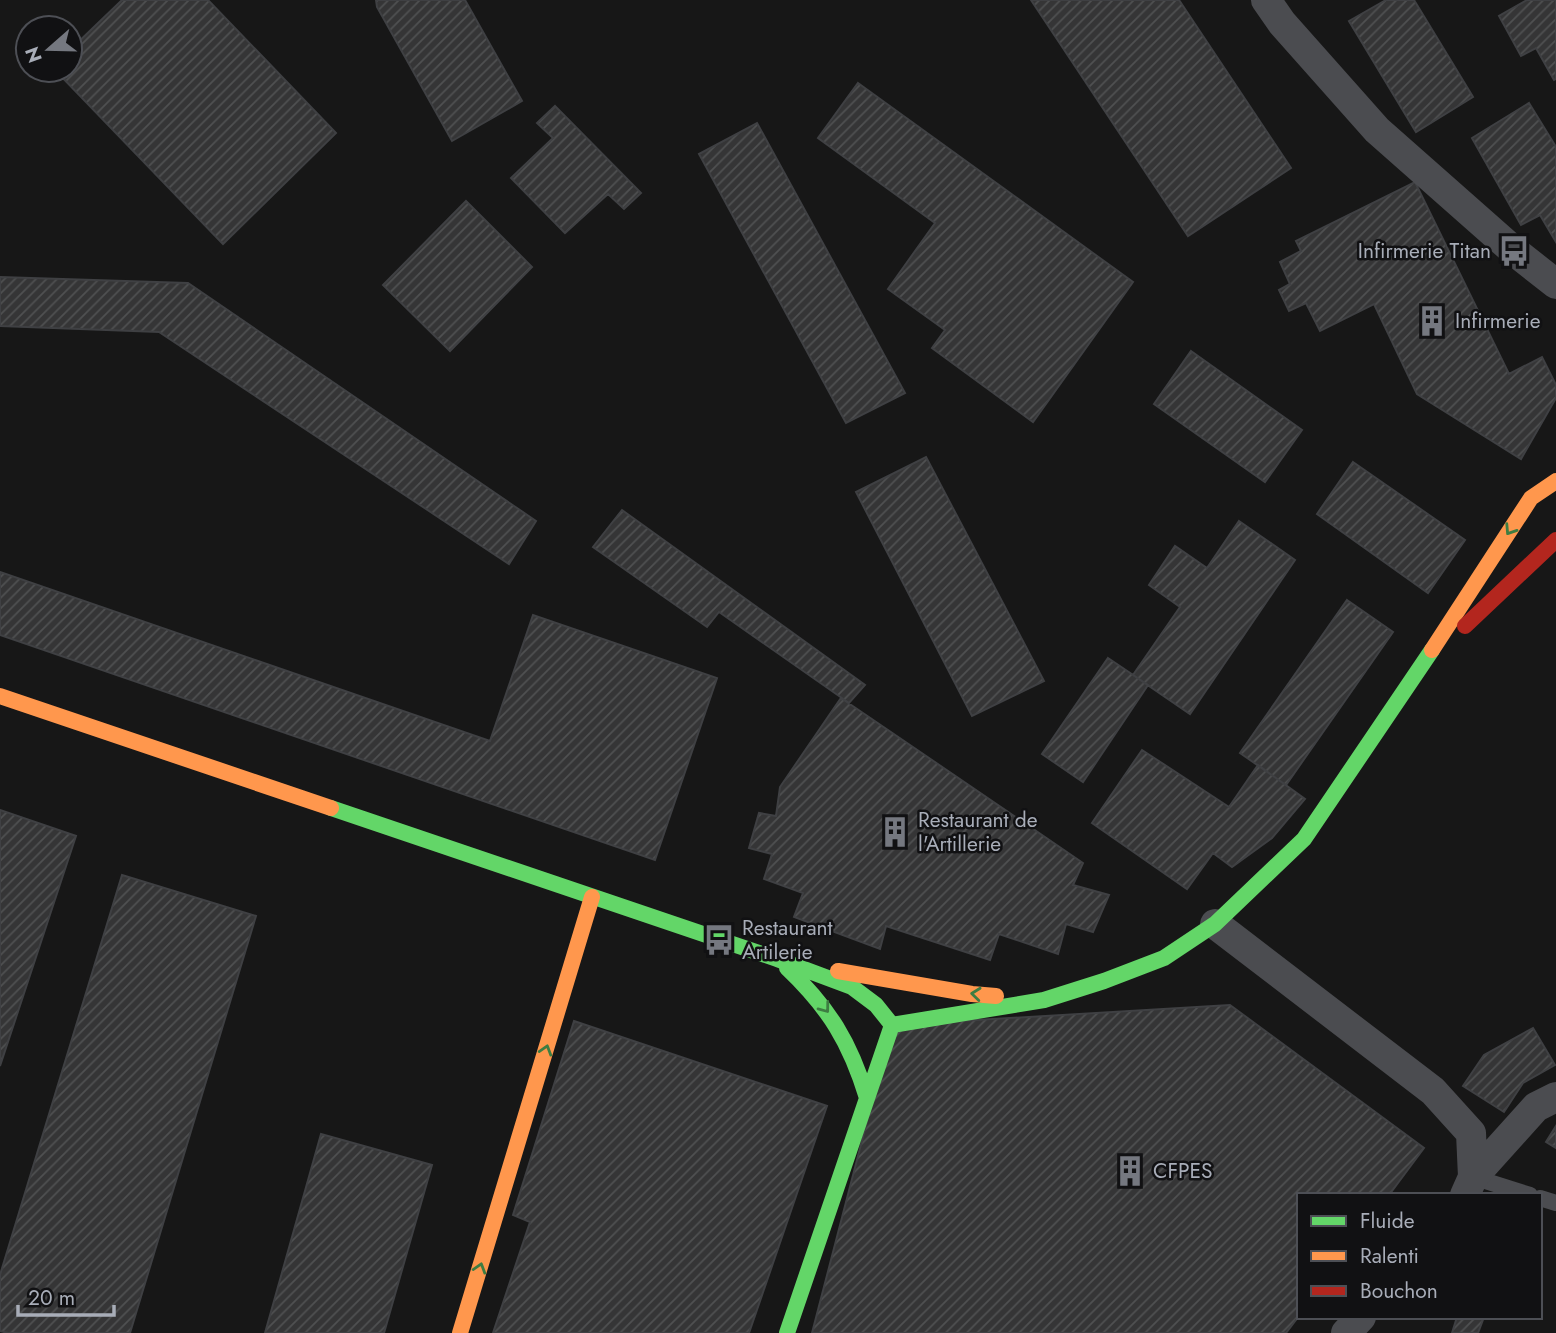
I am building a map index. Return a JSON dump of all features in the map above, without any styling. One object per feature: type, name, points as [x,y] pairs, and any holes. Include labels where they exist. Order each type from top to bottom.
[{"type":"street","points":[[1266,0],[1282,23],[1377,130],[1514,251],[1556,284]]},
{"type":"street","points":[[892,1025],[1044,1000],[1164,958],[1215,924],[1304,839],[1420,669],[1556,460]]},
{"type":"street","points":[[1531,498],[1556,481]]},
{"type":"street","points":[[1420,669],[1556,540]]},
{"type":"street","points":[[0,696],[777,959],[852,987],[876,1005],[892,1025]]},
{"type":"street","points":[[460,1333],[592,897]]},
{"type":"street","points":[[1215,924],[1433,1091],[1471,1133],[1469,1186]]},
{"type":"street","points":[[777,959],[972,995],[1044,1000]]},
{"type":"street","points":[[777,959],[813,992],[842,1031],[856,1058],[867,1098]]},
{"type":"street","points":[[787,1333],[892,1025]]},
{"type":"street","points":[[1469,1186],[1536,1107],[1556,1097]]},
{"type":"street","points":[[1346,1333],[1359,1319]]},
{"type":"lane","points":[[1469,1186],[1516,1193]]},
{"type":"building","points":[[122,0],[208,0],[336,133],[223,244],[69,84],[84,84],[84,37]]},
{"type":"building","points":[[376,0],[465,0],[522,101],[452,141],[377,7]]},
{"type":"building","points":[[1031,0],[1179,0],[1291,168],[1188,236]]},
{"type":"building","points":[[1386,0],[1414,0],[1473,97],[1416,132],[1349,21]]},
{"type":"building","points":[[1527,0],[1556,0],[1554,80],[1536,48],[1521,56],[1499,16]]},
{"type":"building","points":[[858,83],[1133,282],[1033,422],[932,348],[945,330],[888,289],[935,223],[818,138]]},
{"type":"building","points":[[1529,103],[1556,147],[1556,242],[1540,215],[1521,225],[1472,138]]},
{"type":"building","points":[[555,106],[641,193],[624,209],[608,194],[565,233],[511,178],[553,138],[537,123]]},
{"type":"building","points":[[757,123],[905,393],[846,423],[699,154]]},
{"type":"building","name":"Infirmerie","points":[[1415,182],[1509,374],[1542,357],[1556,385],[1556,398],[1521,459],[1417,394],[1374,304],[1320,331],[1306,303],[1289,311],[1279,290],[1290,284],[1280,262],[1301,251],[1296,241]]},
{"type":"building","points":[[466,201],[532,267],[450,351],[383,285]]},
{"type":"building","points":[[0,277],[188,283],[536,521],[509,564],[159,332],[0,326]]},
{"type":"building","points":[[1191,351],[1302,430],[1265,482],[1154,404]]},
{"type":"building","points":[[926,457],[1044,681],[972,716],[856,492]]},
{"type":"building","points":[[1353,462],[1465,540],[1428,593],[1317,514]]},
{"type":"building","points":[[622,510],[865,685],[849,703],[719,612],[707,627],[593,547]]},
{"type":"building","points":[[1239,521],[1295,560],[1190,714],[1133,675],[1180,607],[1149,585],[1175,546],[1207,568]]},
{"type":"building","points":[[0,572],[490,741],[533,615],[717,678],[655,860],[0,635]]},
{"type":"building","points":[[1347,600],[1393,632],[1286,785],[1240,753]]},
{"type":"building","points":[[1108,658],[1148,685],[1083,782],[1042,754]]},
{"type":"building","name":"Restaurant de l'Artillerie","points":[[841,698],[1083,863],[1073,885],[1109,895],[1093,932],[1066,924],[1058,954],[999,934],[990,960],[886,926],[880,949],[794,917],[803,893],[764,879],[772,854],[749,848],[759,813],[776,816],[780,787]]},
{"type":"building","points":[[1142,750],[1229,807],[1258,765],[1305,799],[1272,838],[1232,867],[1213,853],[1187,889],[1092,823]]},
{"type":"building","points":[[0,810],[76,836],[0,1066]]},
{"type":"building","points":[[122,875],[256,916],[130,1333],[0,1331],[0,1275]]},
{"type":"building","name":"CFPES","points":[[1230,1005],[1424,1148],[1390,1193],[1297,1193],[1297,1319],[1286,1333],[812,1333],[892,1025]]},
{"type":"building","points":[[574,1021],[827,1106],[749,1333],[493,1333],[530,1222],[513,1215]]},
{"type":"building","points":[[1533,1028],[1555,1065],[1523,1083],[1504,1112],[1463,1086],[1484,1055]]},
{"type":"building","points":[[1556,1126],[1556,1148],[1546,1142]]},
{"type":"building","points":[[321,1134],[432,1165],[384,1333],[265,1333]]},
{"type":"building","points":[[1456,1319],[1483,1319],[1478,1333],[1452,1333]]},
{"type":"traffic: fast","points":[[892,1025],[1044,1000],[1164,958],[1215,924],[1304,839],[1432,650]]},
{"type":"traffic: fast","points":[[331,808],[777,959],[852,987],[876,1005],[892,1025]]},
{"type":"traffic: fast","points":[[787,968],[815,997],[836,1027],[853,1060],[867,1098]]},
{"type":"traffic: fast","points":[[787,1333],[892,1025]]},
{"type":"traffic: slow","points":[[1432,650],[1531,498],[1556,481]]},
{"type":"traffic: slow","points":[[0,696],[331,808]]},
{"type":"traffic: slow","points":[[460,1333],[592,897]]},
{"type":"traffic: slow","points":[[838,971],[996,996]]},
{"type":"traffic: jam","points":[[1465,626],[1556,540]]},
{"type":"place","name":"Infirmerie Titan","points":[[1514,251]]},
{"type":"place","name":"Infirmerie","points":[[1432,321]]},
{"type":"place","name":"Restaurant de l'Artillerie","points":[[895,832]]},
{"type":"place","name":"Restaurant Artilerie","points":[[719,940]]},
{"type":"place","name":"CFPES","points":[[1130,1171]]}]
